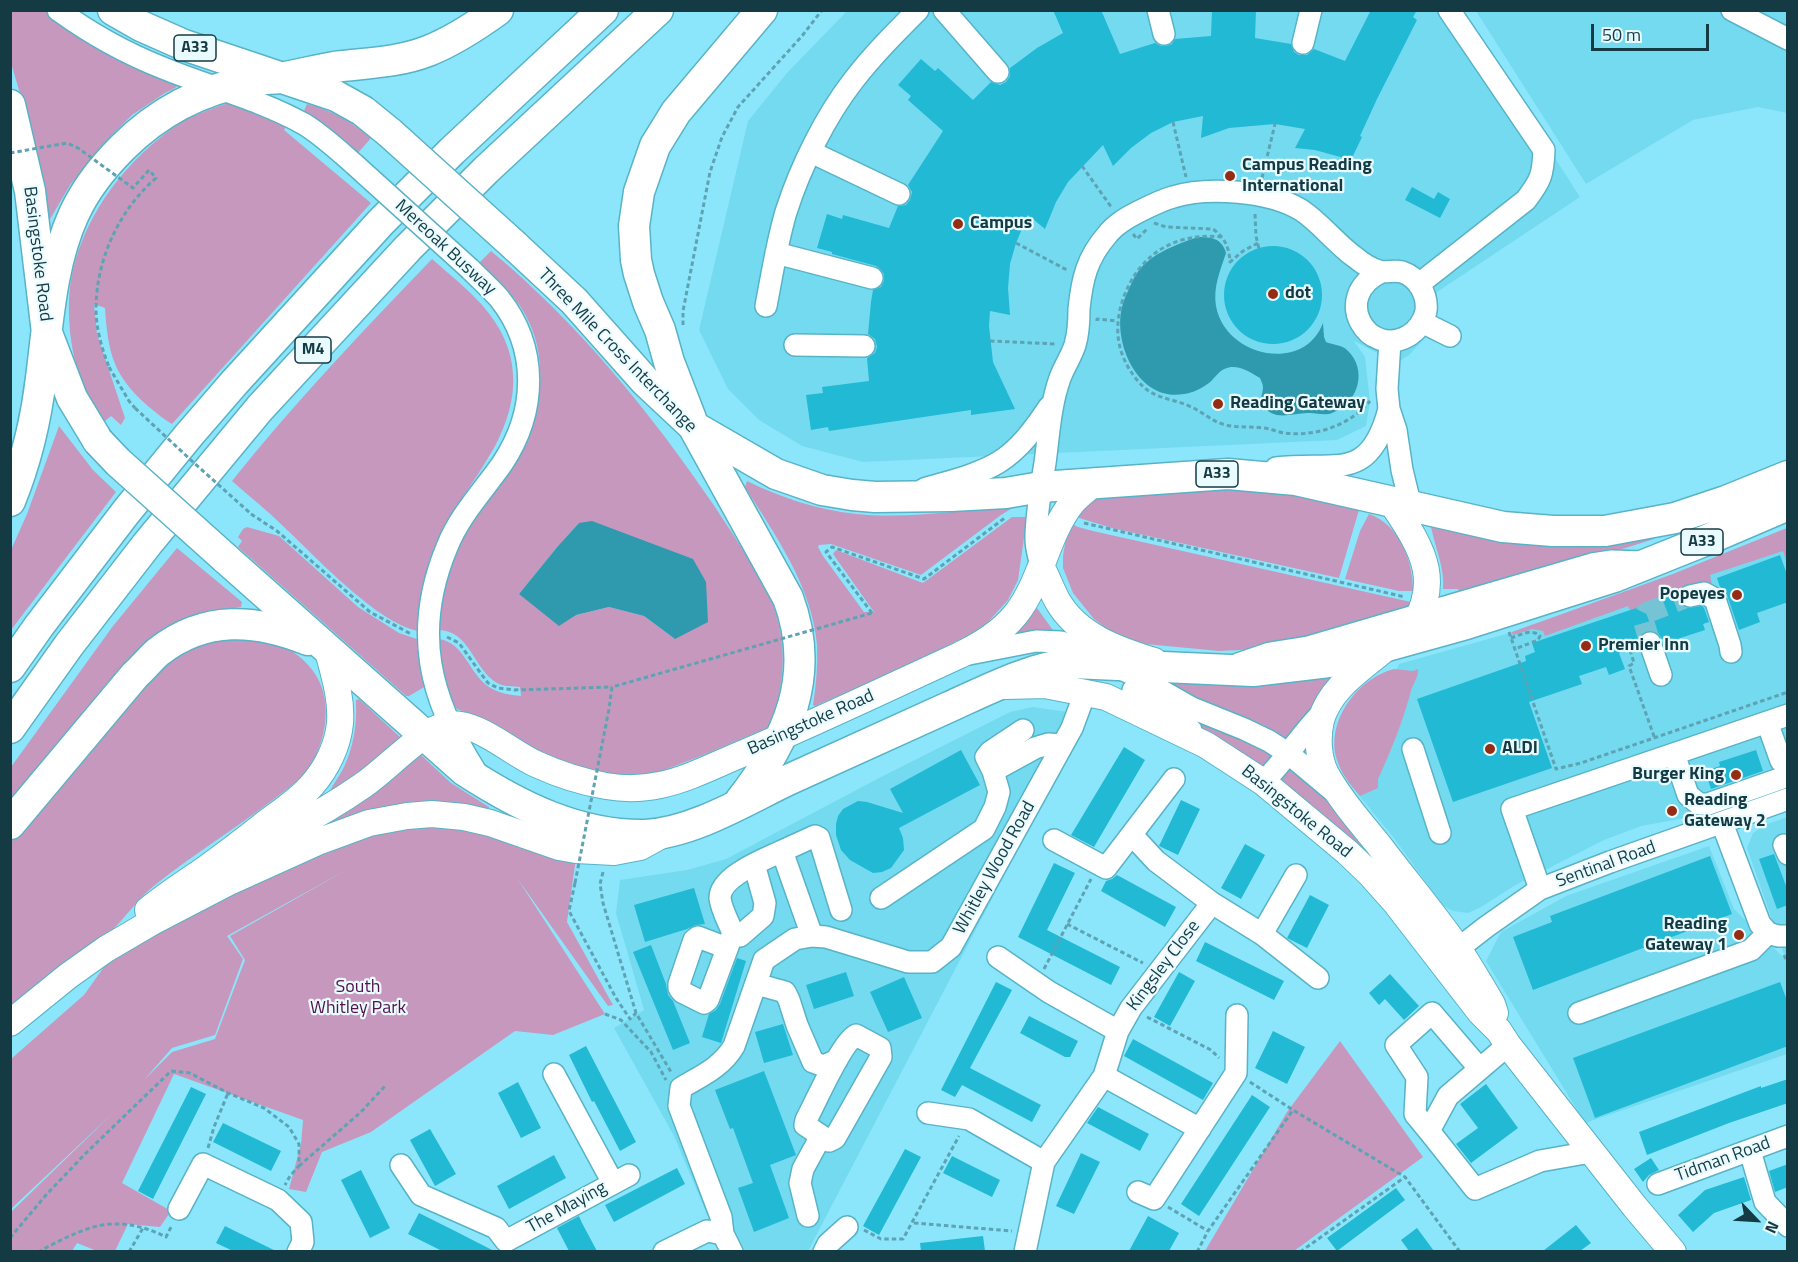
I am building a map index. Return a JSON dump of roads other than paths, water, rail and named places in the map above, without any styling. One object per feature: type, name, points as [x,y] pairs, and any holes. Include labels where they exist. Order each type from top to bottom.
[{"type":"highway","name":"A33","points":[[113,10],[141,26],[184,45],[281,78]]},
{"type":"highway","points":[[281,78],[334,68],[379,63],[427,51],[466,33],[498,10]]},
{"type":"highway","name":"M4","points":[[10,667],[126,512],[234,383],[381,222],[452,151],[603,10]]},
{"type":"highway","name":"M4","points":[[10,728],[69,645],[148,543],[260,408],[408,248],[478,177],[658,10]]},
{"type":"highway","points":[[693,426],[639,274],[634,226],[639,192],[655,146],[676,112],[762,10]]},
{"type":"highway","name":"Three Mile Cross Interchange","points":[[281,78],[336,96],[363,111],[515,246],[574,302],[645,381],[693,426],[781,584],[794,614],[800,645],[798,683],[793,708],[782,737],[765,768],[738,804],[706,819],[669,831],[646,835],[565,823],[527,808],[465,771],[437,731],[325,648],[118,462],[98,441],[72,398],[47,333],[61,250],[74,214],[89,187],[112,158],[149,124],[178,105],[220,88],[249,81],[281,78]]},
{"type":"highway","name":"Basingstoke Road","points":[[10,105],[30,191],[47,333]]},
{"type":"highway","points":[[10,501],[23,468],[30,438],[47,333]]},
{"type":"highway","name":"A33","points":[[693,426],[776,474],[822,490],[852,495],[894,497],[1006,493],[1041,487],[1228,474],[1296,480],[1503,527],[1553,531],[1605,531],[1675,518],[1726,501],[1788,476]]},
{"type":"highway","name":"A33","points":[[1397,643],[1530,604],[1652,563],[1788,505]]},
{"type":"highway","points":[[10,824],[135,675],[158,653],[174,642],[207,627],[239,623],[288,632],[325,648]]},
{"type":"highway","name":"Basingstoke Road","points":[[738,804],[994,687],[1051,666],[1073,663],[1253,671],[1329,662],[1397,643]]},
{"type":"main road","name":"Basingstoke Road","points":[[437,731],[469,728],[481,732],[535,764],[560,774],[606,786],[636,789],[663,785],[782,737],[984,642],[1016,615],[1029,594],[1064,516],[1073,502],[1093,484]]},
{"type":"main road","name":"Basingstoke Road","points":[[1401,504],[1424,565],[1428,583],[1425,603],[1415,605],[1397,643],[1340,686],[1325,710],[1320,727],[1320,758],[1326,774],[1450,955],[1480,1012],[1503,1038],[1635,1207],[1673,1251]]},
{"type":"main road","points":[[1041,566],[1058,601],[1088,634],[1120,649],[1172,667]]},
{"type":"main road","points":[[106,949],[158,902],[206,869],[307,791],[327,764],[341,721],[337,685],[325,648]]},
{"type":"main road","name":"Basingstoke Road","points":[[994,687],[1044,685],[1119,702],[1206,746],[1263,782],[1340,846],[1450,955]]},
{"type":"main road","points":[[206,869],[275,838],[340,801],[437,731]]},
{"type":"main road","points":[[10,1023],[60,982],[106,949],[169,913],[227,883],[352,828],[387,819],[432,814],[464,817],[490,823],[559,847],[614,852],[640,847],[669,831]]},
{"type":"street","name":"Mereoak Busway","points":[[58,10],[87,31],[129,53],[175,73],[274,109],[304,124],[354,164],[496,294],[515,322],[527,355],[529,381],[527,407],[519,432],[503,462],[453,534],[433,586],[428,621],[430,661],[438,696],[437,731]]},
{"type":"street","points":[[766,306],[786,212],[811,152],[828,119],[852,82],[918,10]]},
{"type":"street","points":[[944,10],[998,72]]},
{"type":"street","points":[[1158,10],[1164,34]]},
{"type":"street","points":[[1303,43],[1311,10]]},
{"type":"street","points":[[1419,284],[1526,200],[1537,185],[1543,171],[1544,150],[1449,10]]},
{"type":"street","points":[[1732,10],[1788,39]]},
{"type":"street","points":[[811,152],[899,194]]},
{"type":"street","points":[[1041,566],[1036,542],[1053,402],[1060,378],[1075,345],[1084,275],[1090,259],[1108,233],[1128,217],[1173,197],[1189,193],[1228,191],[1255,194],[1301,210],[1356,258],[1381,272]]},
{"type":"street","points":[[776,253],[872,278]]},
{"type":"street","points":[[1381,272],[1402,272],[1419,284],[1424,292],[1426,312],[1422,322],[1409,336],[1390,341],[1378,338],[1367,332],[1360,322],[1356,310],[1357,298],[1362,286],[1381,272]]},
{"type":"street","points":[[1422,322],[1450,336]]},
{"type":"street","points":[[1390,341],[1387,381],[1389,409],[1395,430],[1401,470],[1401,504]]},
{"type":"street","points":[[795,345],[864,346]]},
{"type":"street","points":[[894,497],[952,481],[996,464],[1016,449],[1053,402]]},
{"type":"street","points":[[1228,474],[1295,466],[1348,465],[1365,456],[1375,445],[1383,430],[1389,409]]},
{"type":"street","points":[[1219,671],[1270,653],[1308,647],[1415,605],[1592,564],[1612,561],[1652,563]]},
{"type":"street","points":[[1690,596],[1704,593],[1715,599],[1731,652]]},
{"type":"street","points":[[960,655],[990,651],[1015,644],[1050,641],[1073,646],[1113,664],[1192,708],[1257,734],[1289,754],[1344,800]]},
{"type":"street","points":[[1650,643],[1661,675]]},
{"type":"street","points":[[1073,663],[1099,671],[1138,693],[1184,724],[1206,746]]},
{"type":"street","name":"Whitley Wood Road","points":[[812,936],[826,937],[908,962],[932,962],[951,947],[1072,728],[1085,693]]},
{"type":"street","points":[[1263,782],[1325,710]]},
{"type":"street","points":[[1540,889],[1512,809],[1674,754],[1781,720],[1784,769],[1708,804],[1699,804],[1688,795],[1674,754]]},
{"type":"street","points":[[881,898],[984,829],[995,807],[999,792],[986,757],[1023,730]]},
{"type":"street","points":[[993,771],[1035,748],[1048,744],[1062,745]]},
{"type":"street","points":[[1413,749],[1440,833]]},
{"type":"street","points":[[1054,840],[1102,866],[1132,835],[1174,779]]},
{"type":"street","name":"Sentinal Road","points":[[1450,955],[1540,889],[1788,799]]},
{"type":"street","points":[[1722,823],[1760,924],[1778,934]]},
{"type":"street","name":"Kingsley Close","points":[[1132,835],[1156,861],[1212,903],[1262,933],[1318,978]]},
{"type":"street","points":[[754,864],[765,903],[764,916],[740,936],[730,941],[720,900],[721,890],[726,883],[754,864],[815,836],[819,838],[841,910]]},
{"type":"street","points":[[727,1243],[721,1217],[679,1106],[680,1091],[728,1058],[764,960],[795,939],[812,936],[782,851]]},
{"type":"street","points":[[1262,933],[1296,875]]},
{"type":"street","name":"Kingsley Close","points":[[1027,1242],[1044,1162],[1104,1076],[1118,1031],[1131,1008],[1212,903]]},
{"type":"street","points":[[1579,1013],[1751,950],[1778,934]]},
{"type":"street","name":"Kingsley Close","points":[[998,957],[1036,983],[1118,1031]]},
{"type":"street","points":[[756,984],[785,992],[813,1062],[824,1066],[837,1060]]},
{"type":"street","points":[[1479,1068],[1432,1013],[1396,1045],[1418,1077],[1415,1114],[1475,1189],[1540,1161],[1592,1152]]},
{"type":"street","points":[[1146,1196],[1200,1129],[1236,1072],[1237,1015]]},
{"type":"street","points":[[856,1035],[880,1048],[881,1057],[835,1138],[829,1141],[805,1125],[837,1060],[851,1038],[856,1035]]},
{"type":"street","points":[[1429,1131],[1448,1096],[1479,1068],[1503,1038]]},
{"type":"street","name":"The Maying","points":[[401,1165],[421,1195],[496,1228],[510,1246],[621,1179],[554,1074]]},
{"type":"street","points":[[1104,1076],[1200,1129]]},
{"type":"street","points":[[928,1113],[969,1119],[1044,1162]]},
{"type":"street","points":[[808,1216],[800,1183],[803,1169],[821,1136]]},
{"type":"street","name":"Tidman Road","points":[[1658,1184],[1788,1137]]},
{"type":"street","points":[[1750,1151],[1765,1202],[1788,1226]]},
{"type":"street","points":[[179,1209],[203,1164],[278,1200],[301,1222],[303,1242],[298,1251]]},
{"type":"street","points":[[824,1251],[828,1244],[847,1227]]},
{"type":"street","points":[[664,1251],[707,1231],[727,1243]]},
{"type":"tunnel","points":[[1650,643],[1643,619],[1646,613],[1690,596]]},
{"type":"place","name":"Campus Reading International","points":[[1230,176]]},
{"type":"place","name":"Campus","points":[[958,224]]},
{"type":"place","name":"dot","points":[[1273,294]]},
{"type":"place","name":"Reading Gateway","points":[[1218,404]]},
{"type":"place","name":"Popeyes","points":[[1737,595]]},
{"type":"place","name":"Premier Inn","points":[[1586,646]]},
{"type":"place","name":"ALDI","points":[[1490,749]]},
{"type":"place","name":"Burger King","points":[[1736,775]]},
{"type":"place","name":"Reading Gateway 2","points":[[1672,811]]},
{"type":"place","name":"Reading Gateway 1","points":[[1739,935]]},
{"type":"park label","name":"South Whitley Park","points":[[358,998]]}]
